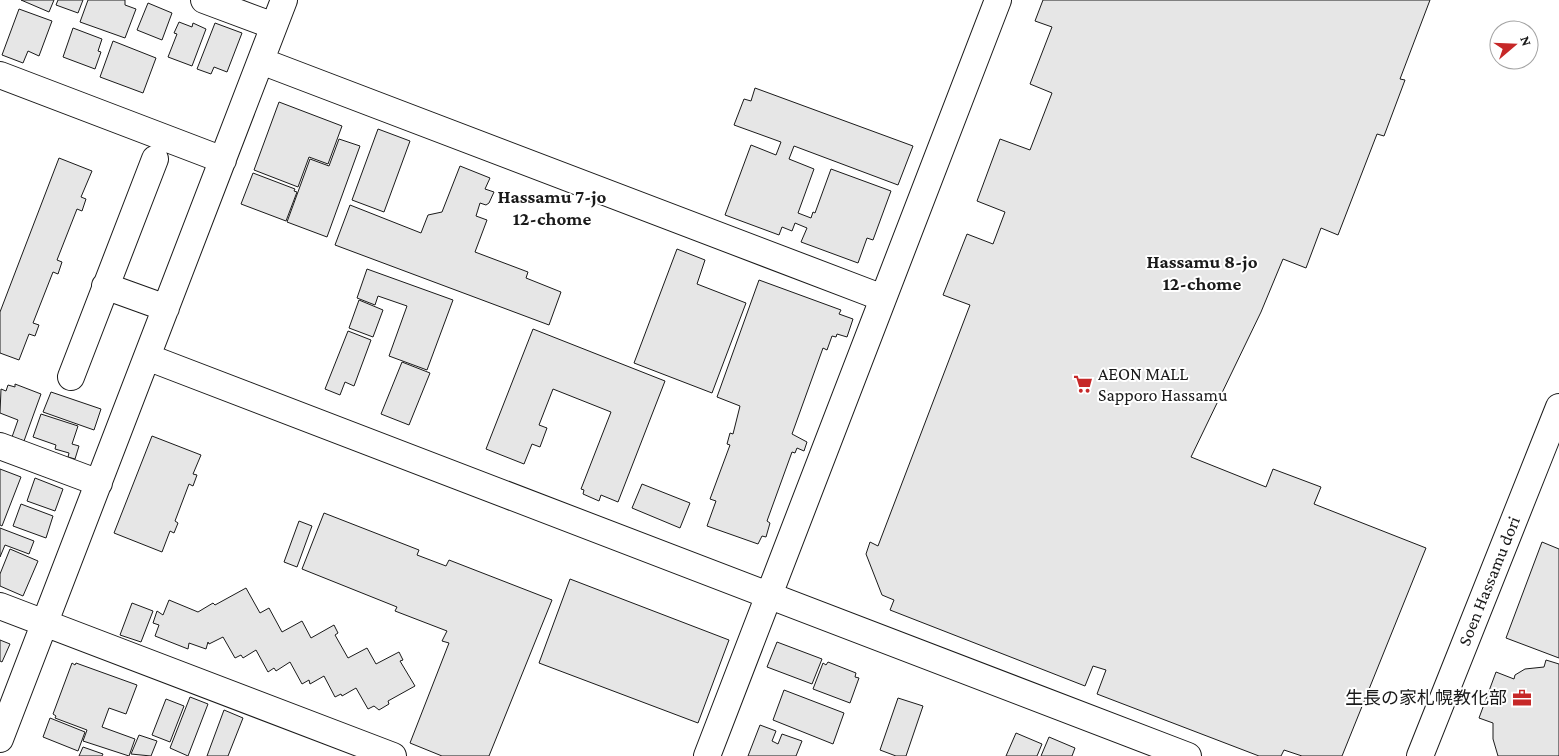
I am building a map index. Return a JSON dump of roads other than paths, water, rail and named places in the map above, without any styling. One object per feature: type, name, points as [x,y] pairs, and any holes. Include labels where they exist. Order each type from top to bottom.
[{"type":"street","points":[[204,0],[274,26]]},
{"type":"street","points":[[0,739],[284,0]]},
{"type":"street","points":[[707,756],[998,0]]},
{"type":"street","points":[[261,61],[883,298]]},
{"type":"street","points":[[0,75],[223,160]]},
{"type":"street","points":[[71,377],[155,159]]},
{"type":"street","points":[[105,286],[166,308]]},
{"type":"street","points":[[147,357],[1188,756]]},
{"type":"street","name":"Soen Hassamu dori","points":[[1420,756],[1559,407]]},
{"type":"street","points":[[0,446],[98,483]]},
{"type":"street","points":[[0,606],[393,756]]},
{"type":"place","name":"AEON MALL Sapporo Hassamu","points":[[1083,384]]},
{"type":"place","name":"生長の家札幌教化部","points":[[1522,698]]},
{"type":"district","name":"Hassamu 7-jo 12-chome","points":[[552,207]]},
{"type":"district","name":"Hassamu 8-jo 12-chome","points":[[1202,272]]}]
